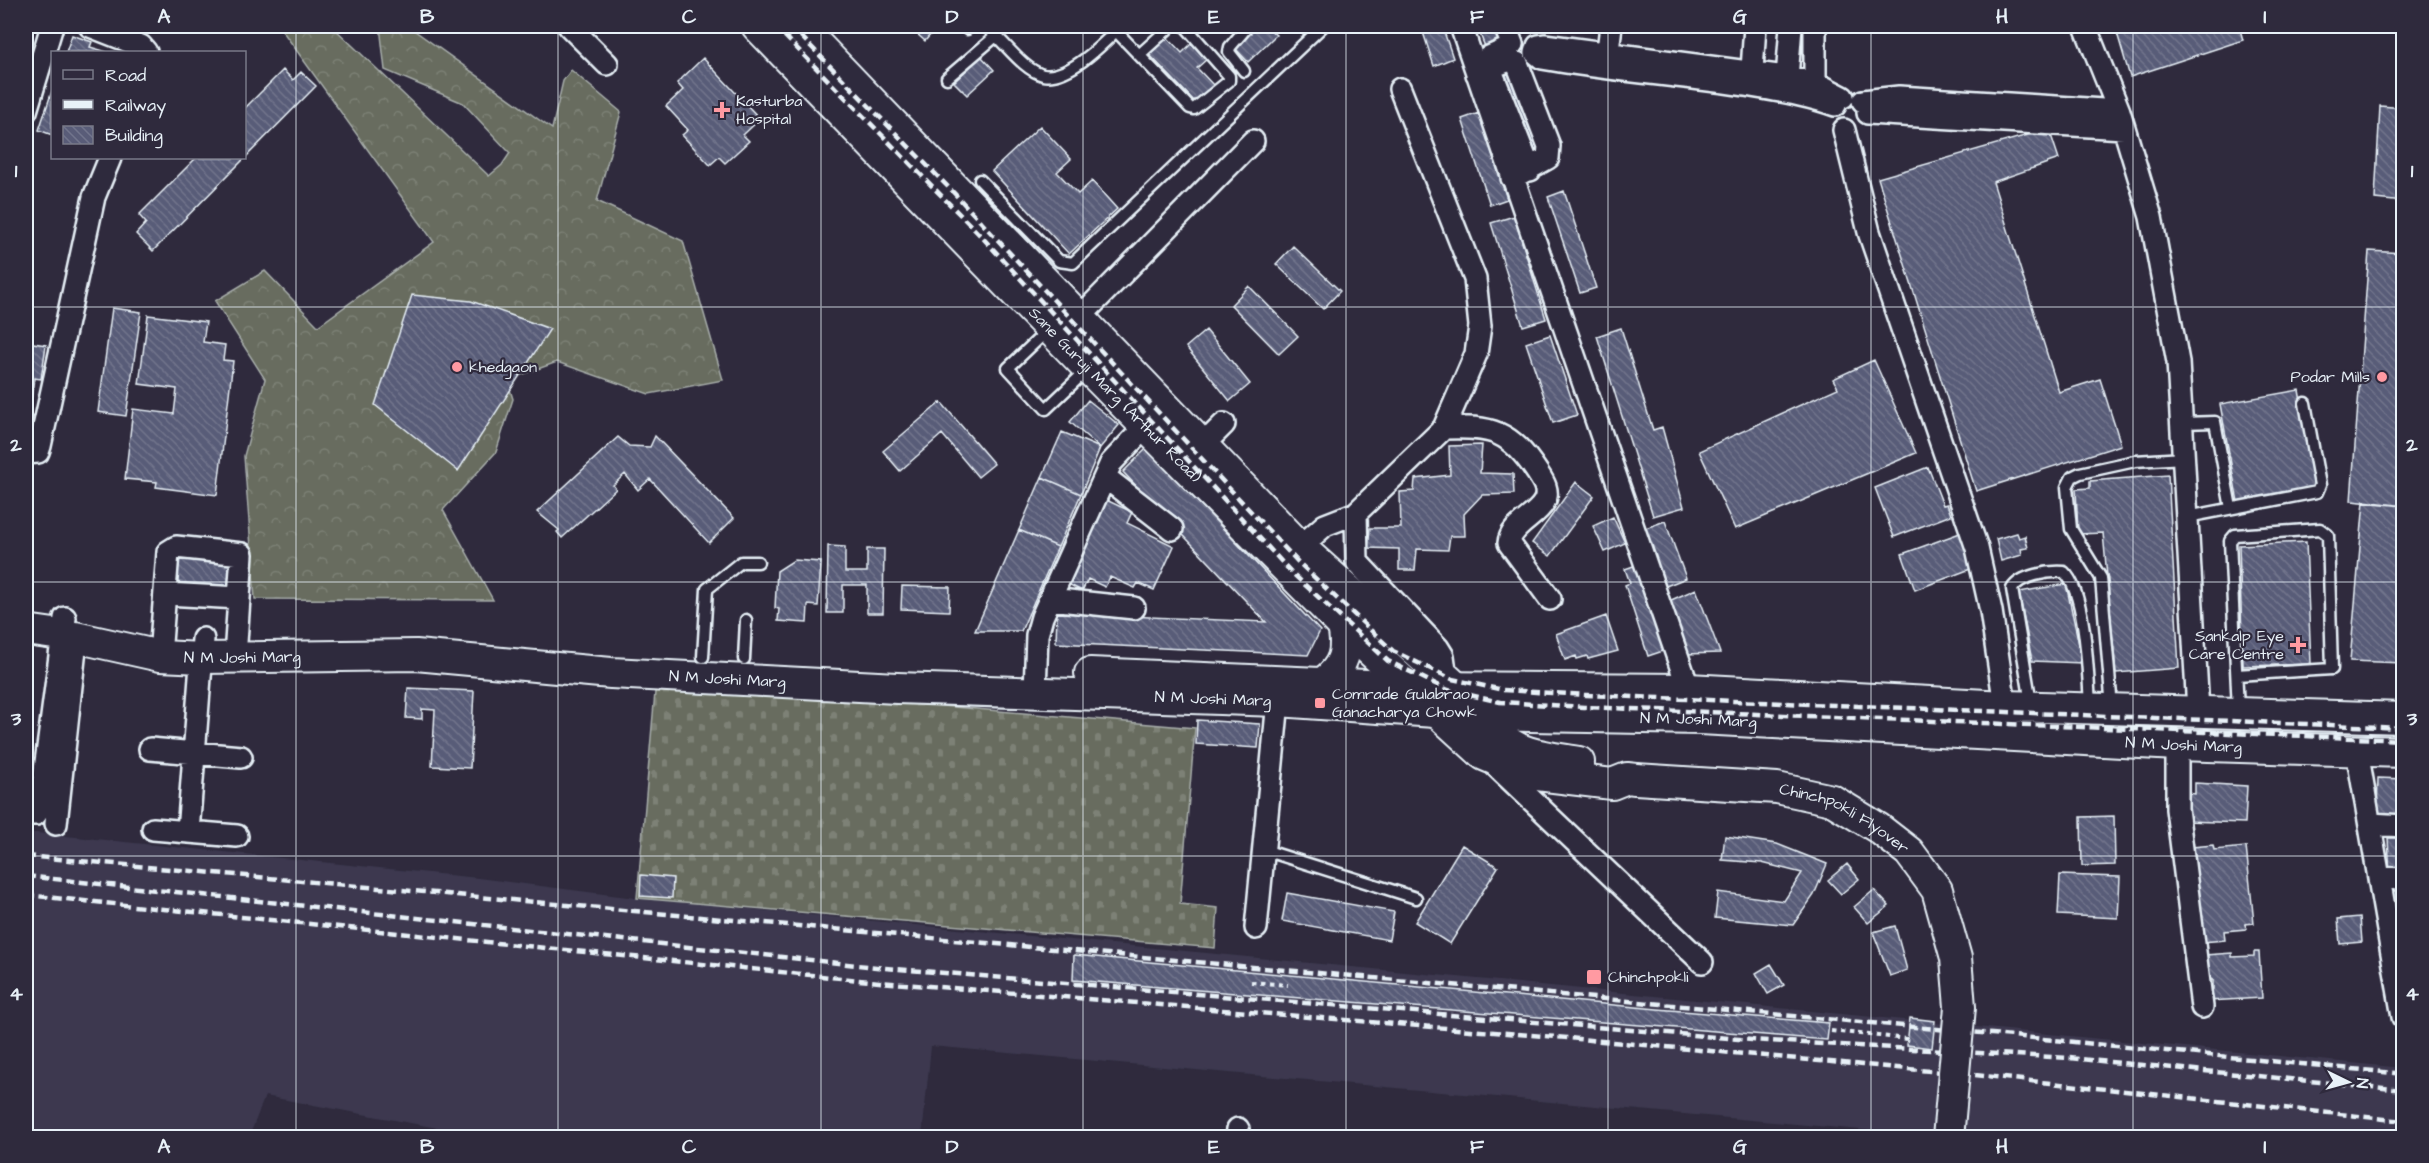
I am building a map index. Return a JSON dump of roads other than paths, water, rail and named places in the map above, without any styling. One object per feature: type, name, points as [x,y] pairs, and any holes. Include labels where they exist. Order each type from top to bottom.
[{"type":"main road","name":"Sane Guruji Marg (Arthur Road)","points":[[757,26],[1146,426],[1193,455]]},
{"type":"main road","name":"Sane Guruji Marg (Arthur Road)","points":[[799,26],[1071,308],[1193,455],[1232,494],[1343,626],[1437,710],[1495,748]]},
{"type":"main road","points":[[809,79],[830,58]]},
{"type":"main road","points":[[904,177],[924,155]]},
{"type":"main road","points":[[1045,324],[1071,308]]},
{"type":"main road","name":"Sane Guruji Marg (Arthur Road)","points":[[1232,494],[1300,547],[1451,683],[1478,715],[1495,748]]},
{"type":"main road","name":"N M Joshi Marg","points":[[26,612],[70,628],[161,646],[202,648],[417,645],[611,662],[897,678],[1324,693],[1478,715],[1700,719],[2177,745],[2403,752]]},
{"type":"main road","points":[[1324,693],[1343,663],[1346,642],[1343,626]]},
{"type":"main road","name":"N M Joshi Marg","points":[[26,630],[70,628]]},
{"type":"main road","name":"N M Joshi Marg","points":[[611,662],[703,657],[744,659],[897,678]]},
{"type":"main road","name":"N M Joshi Marg","points":[[1035,682],[1278,701],[1324,693],[1451,683],[1688,689],[2018,706],[2403,718]]},
{"type":"main road","points":[[1568,760],[1560,754],[1556,733],[1563,719],[1571,716]]},
{"type":"main road","points":[[1495,748],[1617,769],[1631,779]]},
{"type":"main road","name":"Chinchpokli Flyover","points":[[1495,748],[1529,774],[1612,784],[1631,779],[1777,788],[1832,800],[1878,828],[1909,852],[1937,890],[1956,958],[1960,1007],[1948,1137]]},
{"type":"street","points":[[26,111],[52,26]]},
{"type":"street","points":[[90,26],[141,46],[145,51]]},
{"type":"street","points":[[569,26],[607,64]]},
{"type":"street","points":[[1461,26],[1480,68],[1521,174],[1688,689],[1700,719]]},
{"type":"street","points":[[1480,68],[1510,48],[1511,39],[1505,26]]},
{"type":"street","points":[[1603,26],[1603,61]]},
{"type":"street","points":[[1603,61],[1611,26]]},
{"type":"street","points":[[1751,79],[1755,26]]},
{"type":"street","points":[[1786,85],[1791,26]]},
{"type":"street","points":[[1815,26],[1816,90]]},
{"type":"street","points":[[2085,26],[2122,119],[2151,217],[2178,362],[2198,711]]},
{"type":"street","points":[[1480,68],[1511,59],[1517,63],[1550,151],[1548,158],[1521,174]]},
{"type":"street","points":[[1603,61],[1751,79],[1816,90],[1852,104],[2122,119]]},
{"type":"street","points":[[1300,547],[1325,525],[1356,513],[1444,428],[1476,354],[1480,326],[1475,279],[1400,89]]},
{"type":"street","points":[[1844,130],[1860,129],[1852,104]]},
{"type":"street","points":[[1852,104],[1833,117],[1844,130],[1869,232],[1977,548],[1991,610],[2018,706],[2009,737]]},
{"type":"street","points":[[1071,308],[1253,141]]},
{"type":"street","points":[[26,453],[33,454],[40,446],[94,197],[110,159]]},
{"type":"street","points":[[1193,455],[1224,424]]},
{"type":"street","points":[[1035,682],[1037,635],[1050,599],[1111,463],[1146,426]]},
{"type":"street","points":[[1444,428],[1472,427],[1494,432],[1513,442],[1521,449],[1546,486],[1546,499],[1512,534],[1509,543],[1550,599]]},
{"type":"street","points":[[1105,477],[1172,529]]},
{"type":"street","points":[[1356,513],[1357,562],[1438,648],[1443,656],[1451,683]]},
{"type":"street","points":[[161,646],[168,552],[176,547],[242,554],[235,647]]},
{"type":"street","points":[[166,594],[239,598]]},
{"type":"street","points":[[1050,599],[1134,608]]},
{"type":"street","points":[[26,814],[36,814],[40,808],[70,628]]},
{"type":"street","points":[[56,824],[70,628]]},
{"type":"street","points":[[188,832],[202,648]]},
{"type":"street","points":[[1256,928],[1278,701]]},
{"type":"street","points":[[2177,745],[2177,809],[2202,1007]]},
{"type":"street","points":[[1495,748],[1702,962]]},
{"type":"street","points":[[150,749],[242,757]]},
{"type":"street","points":[[2357,750],[2380,878],[2396,927],[2403,1017]]},
{"type":"street","points":[[2370,825],[2403,826]]},
{"type":"street","points":[[153,829],[237,836]]},
{"type":"street","points":[[2380,878],[2403,879]]},
{"type":"lane","points":[[986,26],[1025,65],[1043,75],[1059,74],[1091,55],[1118,28],[1139,55],[1190,108],[1198,108],[1229,81],[1229,76],[1185,26]]},
{"type":"lane","points":[[1139,55],[1172,26]]},
{"type":"lane","points":[[1244,70],[1229,52],[1230,47],[1248,26]]},
{"type":"lane","points":[[980,180],[1059,261],[1072,263],[1323,26]]},
{"type":"lane","points":[[1872,26],[1880,26]]},
{"type":"lane","points":[[947,78],[996,36]]},
{"type":"lane","points":[[1045,324],[1008,368],[1046,409],[1088,368]]},
{"type":"lane","points":[[2187,517],[2317,492],[2320,489],[2305,404]]},
{"type":"lane","points":[[2182,423],[2215,422],[2232,508]]},
{"type":"lane","points":[[2101,708],[2102,578],[2074,537],[2067,487],[2072,477],[2080,473],[2124,463],[2184,458]]},
{"type":"lane","points":[[2237,675],[2332,669],[2329,546],[2328,534],[2325,531],[2320,529],[2231,537],[2238,712]]},
{"type":"lane","points":[[703,657],[707,589],[741,562],[758,562]]},
{"type":"lane","points":[[2018,706],[2012,589],[2024,579],[2064,572],[2075,587],[2087,653],[2101,708]]},
{"type":"lane","points":[[744,659],[746,620]]},
{"type":"lane","points":[[1264,850],[1416,898]]},
{"type":"railway","points":[[775,26],[981,236],[1292,573],[1388,661],[1448,690],[1500,702],[1584,707],[2404,740]]},
{"type":"railway","points":[[791,26],[953,192],[1298,562],[1393,651],[1452,679],[1503,690],[1586,695],[2404,728]]},
{"type":"railway","points":[[26,856],[1992,1034],[2404,1074]]},
{"type":"railway","points":[[26,876],[885,968],[1752,1040],[2069,1058],[2404,1090]]},
{"type":"railway","points":[[26,895],[879,982],[1568,1038],[1985,1076],[2404,1121]]},
{"type":"place","name":"Kasturba Hospital","points":[[722,110]]},
{"type":"place","name":"khedgaon","points":[[457,367]]},
{"type":"place","name":"Podar Mills","points":[[2382,377]]},
{"type":"place","name":"Sankalp Eye Care Centre","points":[[2298,645]]},
{"type":"place","name":"Comrade Gulabrao Ganacharya Chowk","points":[[1320,703]]},
{"type":"place","name":"Chinchpokli","points":[[1594,977]]}]
